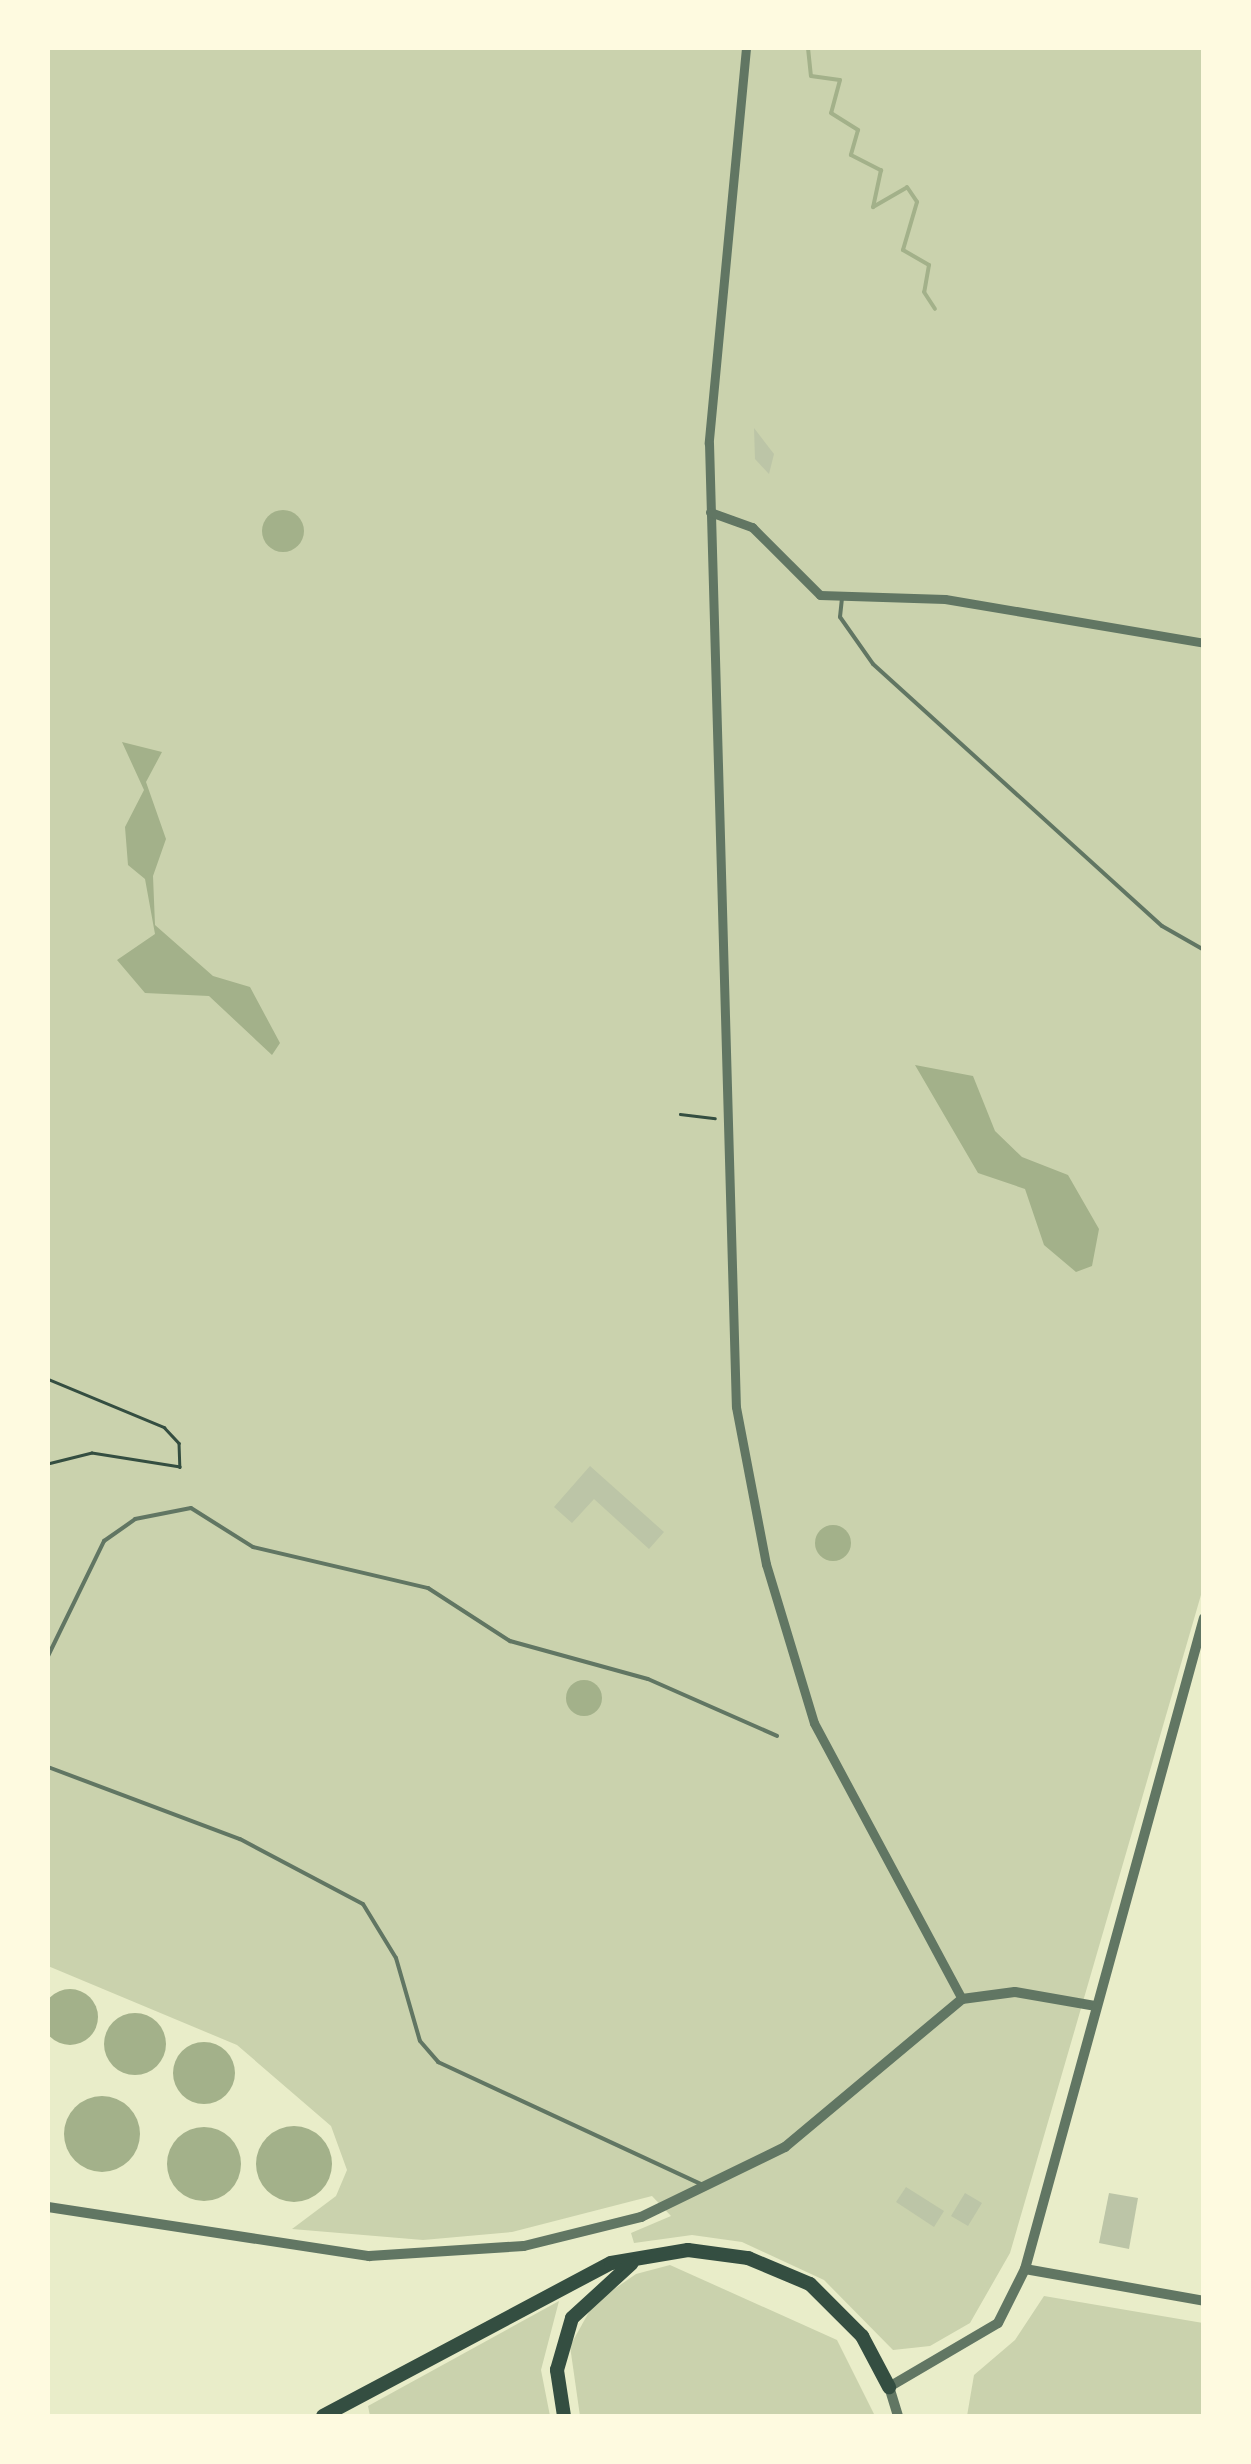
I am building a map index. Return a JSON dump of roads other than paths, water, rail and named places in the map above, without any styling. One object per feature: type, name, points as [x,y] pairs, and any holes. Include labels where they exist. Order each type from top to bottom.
[{"type":"highway","points":[[323,2416],[598,2270],[658,2254],[748,2258],[810,2284],[862,2336],[889,2388]]},
{"type":"highway","points":[[564,2416],[557,2370],[572,2318],[606,2278],[658,2254]]},
{"type":"street","points":[[746,48],[710,512],[736,1407],[788,1650],[872,1843],[962,1999]]},
{"type":"street","points":[[710,512],[752,527],[820,594],[842,598],[945,599],[1204,643]]},
{"type":"street","points":[[898,2416],[889,2388],[998,2322],[1025,2269],[1202,1624]]},
{"type":"street","points":[[48,2207],[246,2244],[457,2254],[597,2230],[710,2188],[849,2100],[962,1999],[1015,1992],[1095,2006]]},
{"type":"street","points":[[1025,2269],[1204,2301]]},
{"type":"lane","points":[[842,598],[840,617],[873,664],[1162,926],[1204,950]]},
{"type":"lane","points":[[48,1656],[104,1541],[135,1519],[191,1508],[253,1547],[428,1588],[510,1641],[648,1679],[776,1736]]},
{"type":"lane","points":[[48,1767],[240,1839],[364,1904],[396,1958],[420,2041],[438,2062],[710,2188]]},
{"type":"waterway","points":[[808,48],[811,76],[840,80],[831,113],[858,130],[851,155],[881,170],[873,207],[907,187],[917,202],[903,250],[929,265],[924,292],[935,309]]}]
